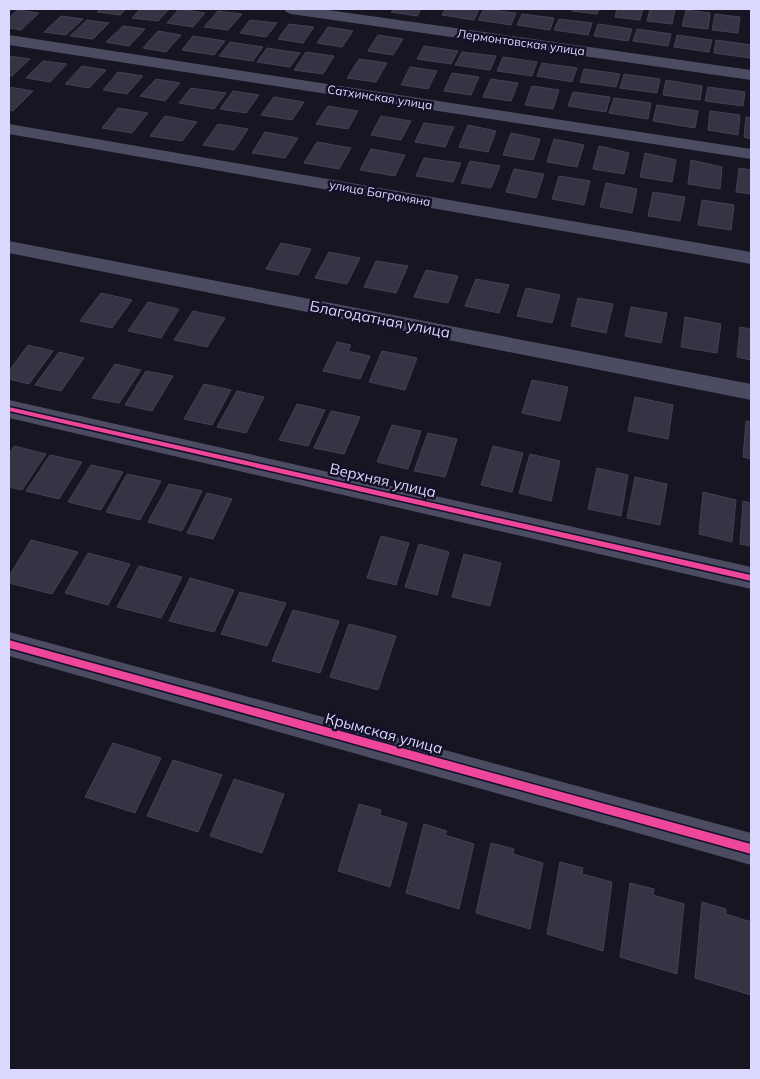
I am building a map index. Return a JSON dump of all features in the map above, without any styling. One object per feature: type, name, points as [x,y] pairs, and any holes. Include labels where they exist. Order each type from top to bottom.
[{"type":"street","name":"Лермонтовская улица","points":[[291,9],[751,75]]},
{"type":"street","name":"Сатхинская улица","points":[[9,40],[751,154]]},
{"type":"street","name":"улица Баграмяна","points":[[9,129],[751,258]]},
{"type":"street","name":"Благодатная улица","points":[[9,247],[751,392]]},
{"type":"street","name":"Верхняя улица","points":[[9,409],[751,578]]},
{"type":"street","name":"Крымская улица","points":[[9,644],[751,849]]},
{"type":"building","points":[[100,9],[126,9],[120,15],[97,12]]},
{"type":"building","points":[[140,9],[169,9],[158,21],[132,18]]},
{"type":"building","points":[[179,9],[205,13],[193,27],[167,23]]},
{"type":"building","points":[[394,9],[421,9],[417,16],[391,12]]},
{"type":"building","points":[[445,9],[479,9],[474,20],[442,15]]},
{"type":"building","points":[[484,9],[516,13],[511,25],[478,20]]},
{"type":"building","points":[[573,9],[599,9],[597,14],[572,11]]},
{"type":"building","points":[[617,9],[643,9],[640,20],[615,17]]},
{"type":"building","points":[[650,9],[675,9],[672,24],[647,21]]},
{"type":"building","points":[[17,10],[39,13],[21,30],[9,28],[9,18]]},
{"type":"building","points":[[686,10],[710,13],[708,29],[682,26]]},
{"type":"building","points":[[218,11],[242,14],[228,30],[204,27]]},
{"type":"building","points":[[522,14],[554,18],[550,30],[517,25]]},
{"type":"building","points":[[715,14],[740,17],[738,33],[712,30]]},
{"type":"building","points":[[61,16],[83,19],[66,35],[44,32]]},
{"type":"building","points":[[559,19],[592,23],[588,35],[554,30]]},
{"type":"building","points":[[87,20],[109,23],[93,39],[70,36]]},
{"type":"building","points":[[250,20],[277,23],[266,37],[240,33]]},
{"type":"building","points":[[289,24],[314,27],[303,43],[278,39]]},
{"type":"building","points":[[598,24],[632,29],[628,41],[594,36]]},
{"type":"building","points":[[123,26],[145,29],[129,46],[106,42]]},
{"type":"building","points":[[328,27],[353,31],[342,47],[317,43]]},
{"type":"building","points":[[637,29],[671,34],[668,46],[633,41]]},
{"type":"building","points":[[158,31],[181,35],[166,52],[143,48]]},
{"type":"building","points":[[378,35],[403,39],[393,55],[368,51]]},
{"type":"building","points":[[677,35],[712,40],[709,52],[674,47]]},
{"type":"building","points":[[193,36],[225,41],[214,55],[182,50]]},
{"type":"building","points":[[716,40],[751,45],[750,58],[714,53]]},
{"type":"building","points":[[230,42],[263,47],[253,61],[219,56]]},
{"type":"building","points":[[424,46],[458,51],[451,64],[417,59]]},
{"type":"building","points":[[267,48],[300,53],[290,67],[257,62]]},
{"type":"building","points":[[306,52],[334,56],[323,74],[294,70]]},
{"type":"building","points":[[462,52],[496,56],[490,70],[455,65]]},
{"type":"building","points":[[9,56],[30,59],[12,76],[9,76]]},
{"type":"building","points":[[503,57],[537,62],[532,76],[497,71]]},
{"type":"building","points":[[359,59],[387,63],[376,82],[347,78]]},
{"type":"building","points":[[43,61],[67,64],[50,82],[26,78]]},
{"type":"building","points":[[542,63],[577,68],[572,82],[537,76]]},
{"type":"building","points":[[82,66],[106,70],[89,88],[65,84]]},
{"type":"building","points":[[410,67],[437,71],[428,89],[401,85]]},
{"type":"building","points":[[584,69],[620,74],[616,87],[580,82]]},
{"type":"building","points":[[118,72],[143,76],[127,94],[103,90]]},
{"type":"building","points":[[452,73],[479,77],[471,95],[444,91]]},
{"type":"building","points":[[624,74],[660,79],[657,93],[620,88]]},
{"type":"building","points":[[156,79],[180,83],[165,101],[140,96]]},
{"type":"building","points":[[491,79],[518,83],[511,101],[483,97]]},
{"type":"building","points":[[666,80],[702,86],[700,100],[663,95]]},
{"type":"building","points":[[532,86],[559,90],[553,109],[525,105]]},
{"type":"building","points":[[9,87],[33,91],[13,111],[9,110]]},
{"type":"building","points":[[708,87],[745,92],[743,106],[705,101]]},
{"type":"building","points":[[191,88],[226,93],[214,109],[179,103]]},
{"type":"building","points":[[233,91],[259,95],[246,113],[220,109]]},
{"type":"building","points":[[573,92],[610,97],[606,112],[568,106]]},
{"type":"building","points":[[274,97],[304,102],[292,120],[261,115]]},
{"type":"building","points":[[614,98],[651,103],[648,119],[609,113]]},
{"type":"building","points":[[657,105],[698,111],[695,128],[653,121]]},
{"type":"building","points":[[328,106],[358,111],[348,129],[316,124]]},
{"type":"building","points":[[118,108],[148,113],[132,133],[102,128]]},
{"type":"building","points":[[710,111],[740,115],[738,135],[708,130]]},
{"type":"building","points":[[165,116],[197,122],[182,141],[150,136]]},
{"type":"building","points":[[381,116],[411,121],[401,140],[371,135]]},
{"type":"building","points":[[746,117],[751,118],[751,139],[744,137]]},
{"type":"building","points":[[424,123],[454,127],[445,147],[415,142]]},
{"type":"building","points":[[218,124],[248,129],[234,150],[203,145]]},
{"type":"building","points":[[468,125],[496,131],[488,152],[459,147]]},
{"type":"building","points":[[265,132],[298,138],[285,158],[252,153]]},
{"type":"building","points":[[511,133],[540,139],[533,160],[503,155]]},
{"type":"building","points":[[554,139],[584,145],[577,167],[547,162]]},
{"type":"building","points":[[317,142],[351,148],[339,169],[304,163]]},
{"type":"building","points":[[599,146],[629,153],[624,174],[593,169]]},
{"type":"building","points":[[371,149],[405,155],[395,176],[360,170]]},
{"type":"building","points":[[645,153],[676,160],[672,182],[640,177]]},
{"type":"building","points":[[424,158],[461,163],[453,182],[416,176]]},
{"type":"building","points":[[691,160],[722,167],[720,189],[688,184]]},
{"type":"building","points":[[470,161],[500,166],[491,188],[461,183]]},
{"type":"building","points":[[739,168],[751,170],[751,194],[736,192]]},
{"type":"building","points":[[514,169],[544,174],[536,198],[506,192]]},
{"type":"building","points":[[559,176],[590,181],[584,205],[552,199]]},
{"type":"building","points":[[606,183],[637,189],[632,213],[600,207]]},
{"type":"building","points":[[653,192],[685,197],[680,221],[648,216]]},
{"type":"building","points":[[702,200],[734,205],[731,230],[698,225]]},
{"type":"building","points":[[281,243],[311,249],[298,275],[266,269]]},
{"type":"building","points":[[329,252],[360,258],[347,284],[315,278]]},
{"type":"building","points":[[376,261],[408,266],[396,293],[364,287]]},
{"type":"building","points":[[426,270],[458,276],[448,303],[414,297]]},
{"type":"building","points":[[476,279],[509,285],[499,313],[465,306]]},
{"type":"building","points":[[526,288],[560,295],[552,323],[517,316]]},
{"type":"building","points":[[101,293],[132,300],[112,328],[80,321]]},
{"type":"building","points":[[578,298],[613,304],[606,333],[571,326]]},
{"type":"building","points":[[148,302],[179,309],[161,338],[128,331]]},
{"type":"building","points":[[631,307],[667,313],[661,343],[625,336]]},
{"type":"building","points":[[193,311],[225,318],[207,347],[174,340]]},
{"type":"building","points":[[685,317],[721,324],[717,353],[681,347]]},
{"type":"building","points":[[740,327],[751,329],[751,360],[737,357]]},
{"type":"building","points":[[337,342],[351,345],[348,351],[370,356],[360,379],[323,371]]},
{"type":"building","points":[[28,345],[53,351],[29,384],[9,379],[9,371]]},
{"type":"building","points":[[382,351],[417,358],[405,390],[369,382]]},
{"type":"building","points":[[59,352],[84,358],[61,391],[35,385]]},
{"type":"building","points":[[115,364],[141,370],[119,403],[92,398]]},
{"type":"building","points":[[146,371],[173,376],[152,411],[125,405]]},
{"type":"building","points":[[532,380],[568,387],[560,421],[522,413]]},
{"type":"building","points":[[204,384],[231,390],[212,425],[184,419]]},
{"type":"building","points":[[237,391],[264,397],[246,433],[217,427]]},
{"type":"building","points":[[635,397],[673,405],[668,439],[628,431]]},
{"type":"building","points":[[297,404],[325,410],[308,446],[279,440]]},
{"type":"building","points":[[331,411],[360,417],[344,454],[314,448]]},
{"type":"building","points":[[746,421],[751,422],[751,459],[743,457]]},
{"type":"building","points":[[392,425],[421,431],[408,469],[377,462]]},
{"type":"building","points":[[428,433],[457,439],[445,477],[414,471]]},
{"type":"building","points":[[14,446],[46,454],[22,490],[9,487],[9,454]]},
{"type":"building","points":[[493,446],[523,453],[512,492],[481,485]]},
{"type":"building","points":[[530,454],[560,461],[551,501],[519,493]]},
{"type":"building","points":[[50,455],[82,462],[59,499],[26,491]]},
{"type":"building","points":[[91,465],[123,472],[101,510],[68,502]]},
{"type":"building","points":[[597,468],[628,475],[621,516],[588,509]]},
{"type":"building","points":[[127,474],[161,481],[140,520],[106,512]]},
{"type":"building","points":[[635,477],[667,484],[660,525],[627,518]]},
{"type":"building","points":[[169,484],[202,491],[182,531],[148,522]]},
{"type":"building","points":[[703,492],[736,500],[732,542],[699,534]]},
{"type":"building","points":[[207,493],[232,499],[213,539],[187,533]]},
{"type":"building","points":[[743,501],[751,503],[751,546],[740,544]]},
{"type":"building","points":[[381,536],[409,543],[396,585],[367,578]]},
{"type":"building","points":[[31,540],[78,552],[52,594],[9,583],[9,576]]},
{"type":"building","points":[[419,544],[449,552],[437,595],[405,587]]},
{"type":"building","points":[[88,553],[130,564],[108,605],[65,593]]},
{"type":"building","points":[[464,554],[501,563],[490,606],[452,597]]},
{"type":"building","points":[[139,566],[182,577],[161,618],[117,607]]},
{"type":"building","points":[[190,578],[234,590],[214,632],[169,621]]},
{"type":"building","points":[[240,592],[286,603],[267,646],[221,634]]},
{"type":"building","points":[[293,610],[339,621],[320,673],[272,661]]},
{"type":"building","points":[[349,624],[396,636],[378,690],[330,677]]},
{"type":"building","points":[[113,743],[161,758],[135,813],[85,797]]},
{"type":"building","points":[[173,760],[222,775],[198,832],[147,816]]},
{"type":"building","points":[[234,779],[284,794],[262,853],[210,836]]},
{"type":"building","points":[[359,804],[381,810],[380,815],[407,823],[390,887],[338,871]]},
{"type":"building","points":[[424,824],[447,831],[445,835],[474,844],[459,909],[406,893]]},
{"type":"building","points":[[491,843],[514,849],[513,854],[543,863],[530,929],[476,913]]},
{"type":"building","points":[[560,862],[583,868],[582,874],[612,882],[603,951],[547,934]]},
{"type":"building","points":[[630,883],[654,889],[653,895],[684,904],[677,974],[620,957]]},
{"type":"building","points":[[702,902],[726,909],[726,914],[751,922],[751,995],[695,978]]},
{"type":"cycle path","points":[[9,409],[751,578]]},
{"type":"cycle path","points":[[9,644],[751,849]]}]
